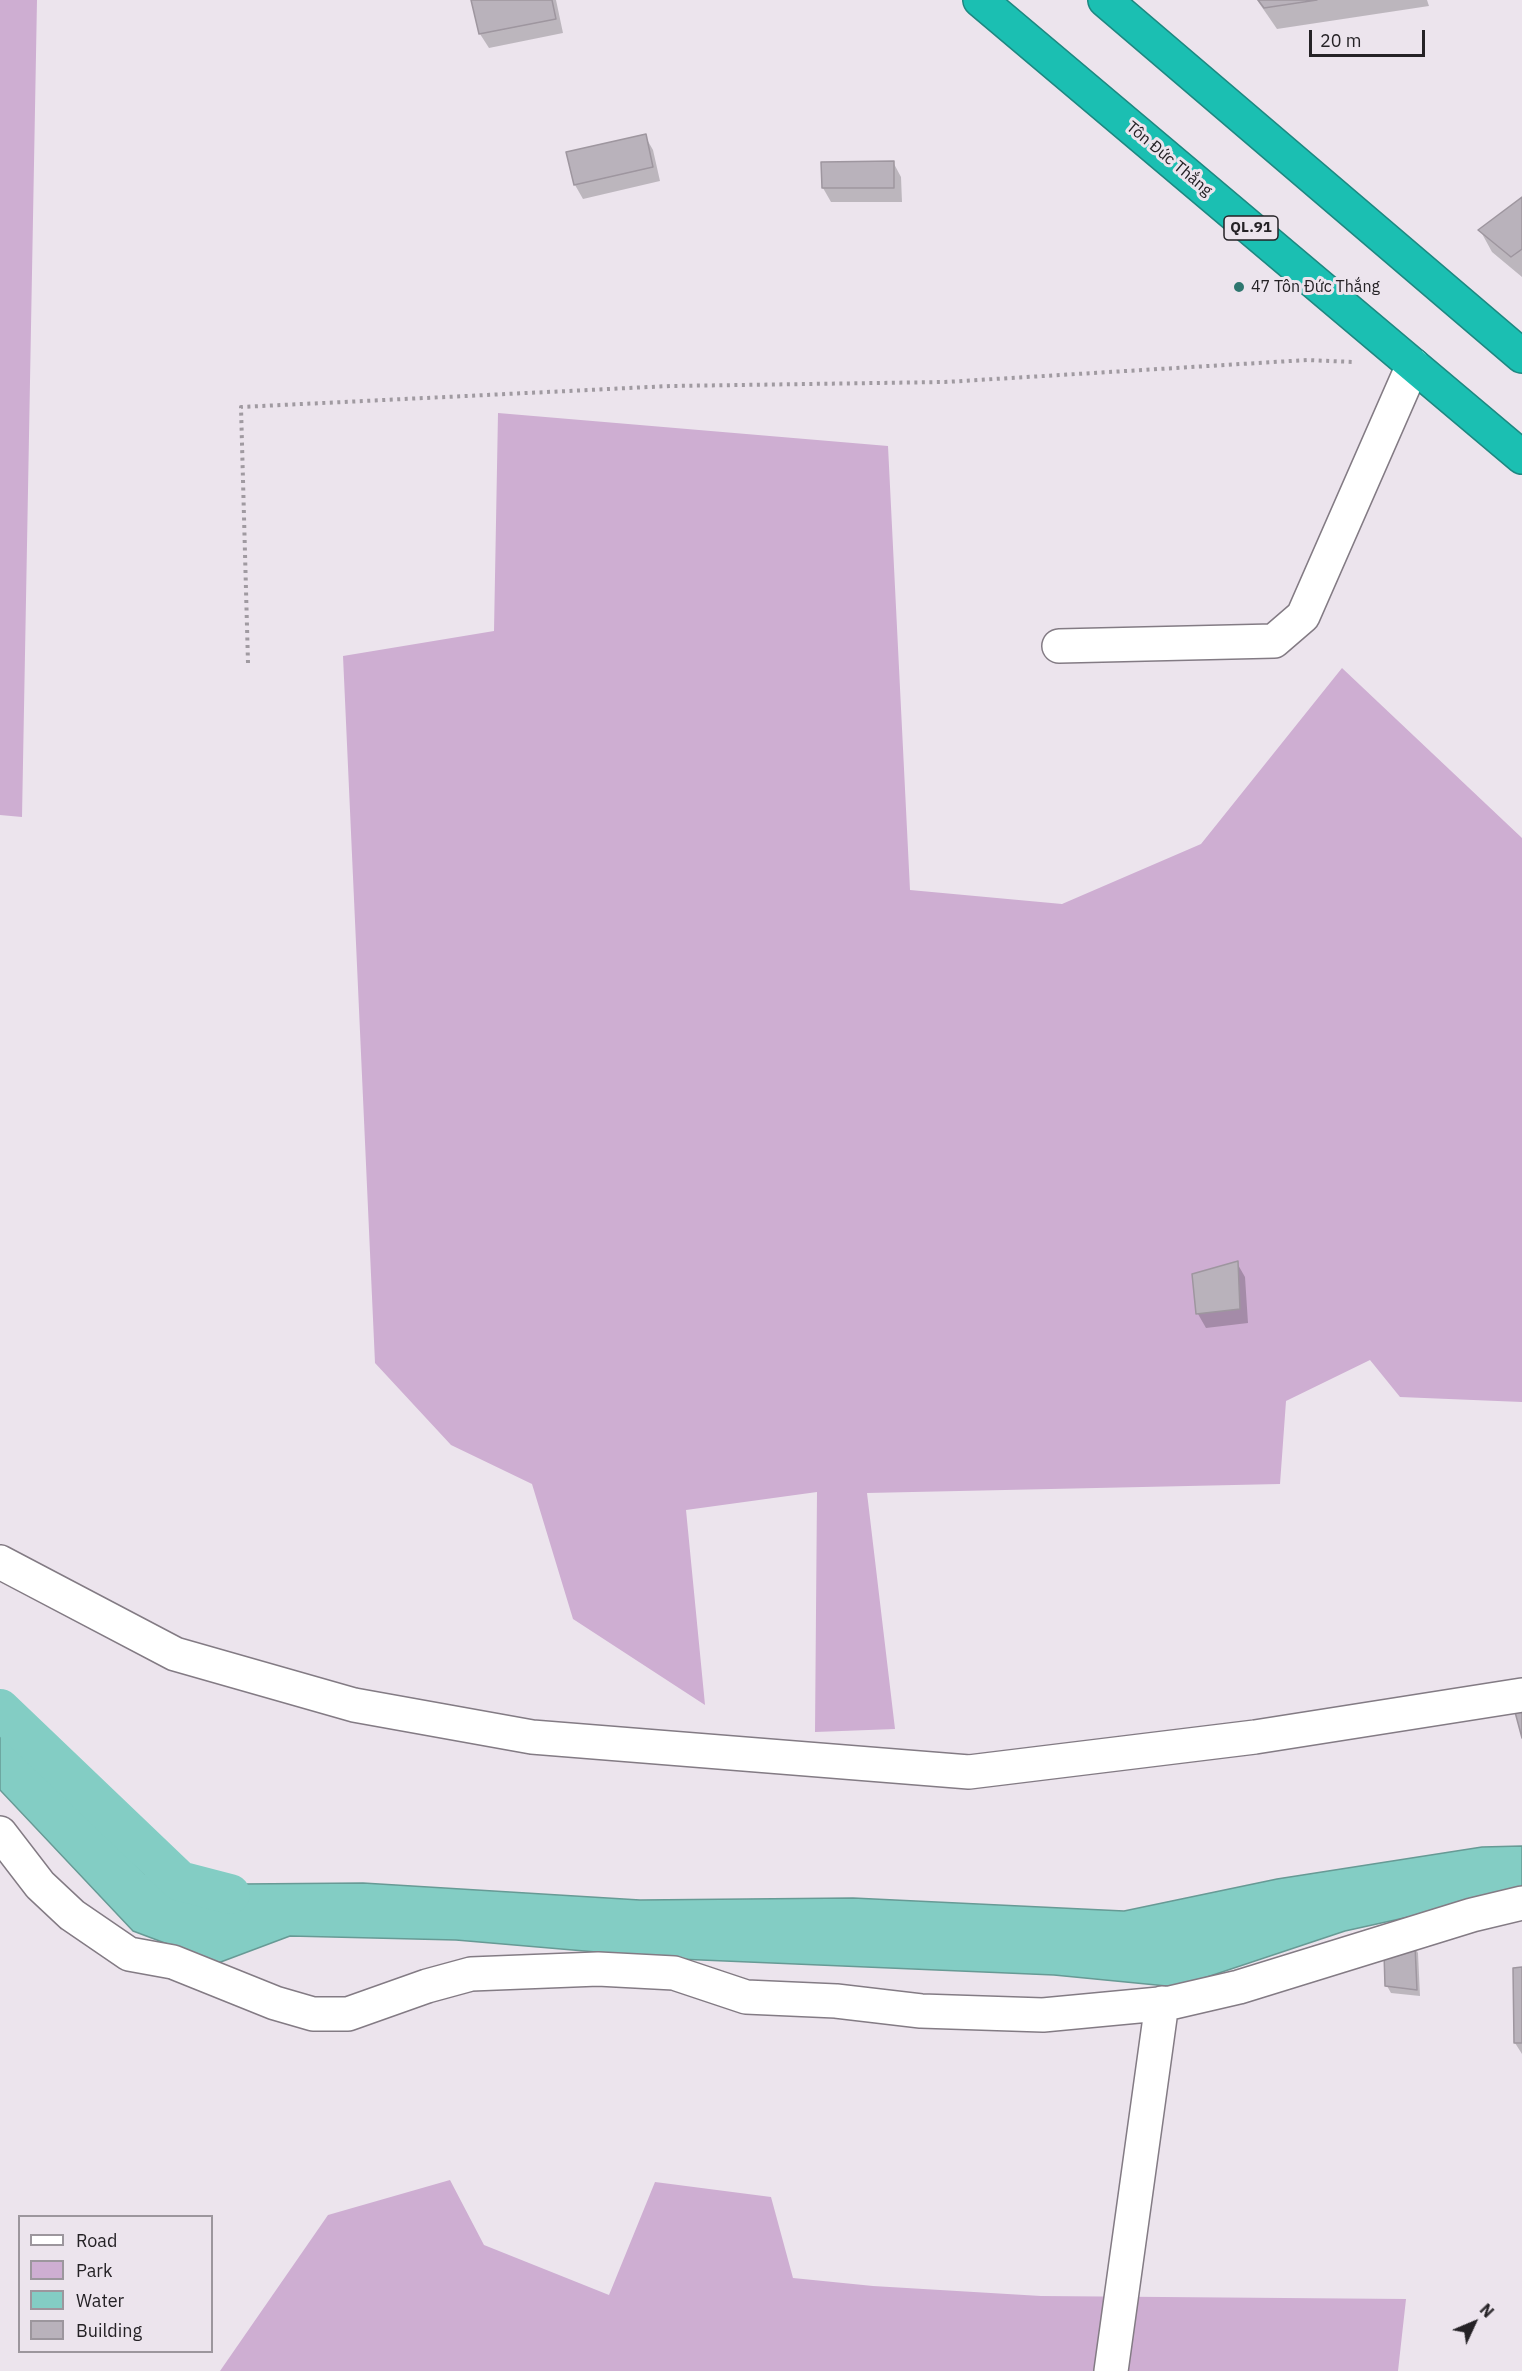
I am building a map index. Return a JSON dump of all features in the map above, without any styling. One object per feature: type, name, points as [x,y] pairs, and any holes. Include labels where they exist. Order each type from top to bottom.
[{"type":"highway","name":"Tôn Đức Thắng","points":[[980,0],[1522,457]]},
{"type":"highway","points":[[1105,0],[1522,356]]},
{"type":"street","points":[[1059,646],[1274,641],[1303,616],[1413,365]]},
{"type":"street","points":[[0,1562],[175,1654],[354,1705],[544,1738],[969,1772],[1255,1737],[1522,1695]]},
{"type":"street","points":[[0,1833],[40,1885],[72,1915],[129,1954],[173,1962],[275,2003],[313,2014],[348,2014],[427,1986],[471,1974],[598,1969],[665,1971],[746,1997],[824,2000],[921,2011],[1043,2015],[1162,2003],[1239,1987],[1462,1918],[1522,1903]]},
{"type":"street","points":[[1111,2371],[1162,2003]]},
{"type":"path","points":[[248,663],[241,407],[670,386],[945,382],[1307,360],[1354,362]]},
{"type":"green space","points":[[0,0],[37,0],[22,817],[0,815]]},
{"type":"green space","points":[[498,413],[888,446],[910,890],[1062,904],[1201,844],[1342,668],[1522,838],[1522,1402],[1400,1397],[1370,1360],[1286,1401],[1280,1484],[867,1493],[895,1729],[815,1732],[817,1492],[686,1510],[705,1705],[573,1619],[532,1484],[451,1445],[375,1363],[343,656],[494,631]]},
{"type":"green space","points":[[450,2180],[484,2245],[609,2295],[655,2182],[771,2197],[793,2278],[873,2286],[1041,2296],[1406,2299],[1398,2371],[220,2371],[328,2215]]},
{"type":"water","points":[[0,1727],[145,1874],[242,1884],[363,1883],[640,1900],[853,1898],[1124,1911],[1277,1879],[1482,1847],[1522,1846],[1522,1892],[1345,1931],[1177,1987],[1054,1975],[678,1959],[456,1940],[290,1936],[218,1963],[133,1931],[0,1790]]},
{"type":"building","points":[[471,0],[552,0],[556,19],[479,34]]},
{"type":"building","points":[[1258,0],[1317,0],[1264,8]]},
{"type":"building","points":[[646,134],[653,167],[574,185],[566,152]]},
{"type":"building","points":[[894,161],[894,188],[822,188],[821,162]]},
{"type":"building","points":[[1522,197],[1522,249],[1511,257],[1478,230]]},
{"type":"building","points":[[1238,1261],[1240,1309],[1196,1314],[1192,1274]]},
{"type":"building","points":[[1522,1710],[1522,1738],[1515,1712]]},
{"type":"building","points":[[1415,1945],[1417,1990],[1385,1986],[1384,1953]]},
{"type":"building","points":[[1522,1967],[1522,2043],[1514,2043],[1513,1968]]},
{"type":"waterway","points":[[0,1709],[180,1881],[230,1894]]},
{"type":"place","name":"47 Tôn Đức Thắng","points":[[1239,287]]}]
